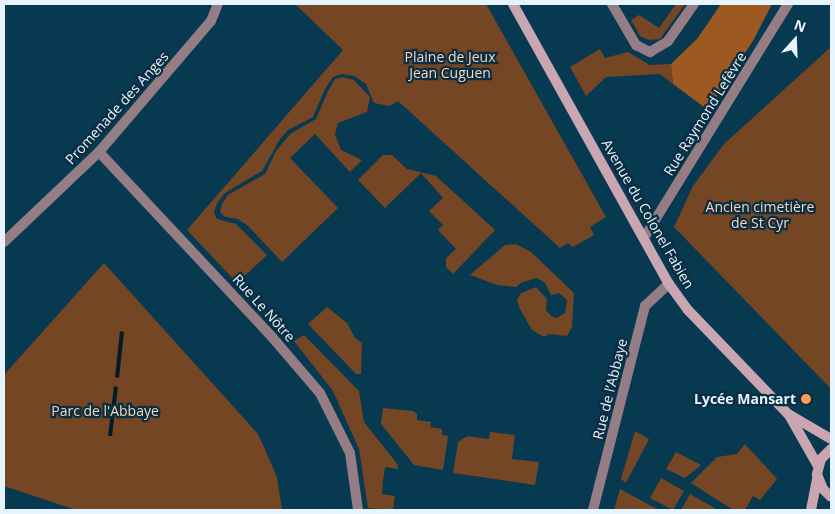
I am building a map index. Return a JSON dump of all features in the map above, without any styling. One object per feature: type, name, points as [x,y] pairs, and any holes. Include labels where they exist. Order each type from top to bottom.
[{"type":"street","name":"Promenade des Anges","points":[[4,242],[99,152],[211,21],[218,4]]},
{"type":"street","name":"Avenue du Colonel Fabien","points":[[513,4],[669,284],[687,309],[789,415],[818,470],[823,490],[831,497]]},
{"type":"street","points":[[612,4],[636,45],[650,52],[668,41],[694,4]]},
{"type":"street","name":"Rue Raymond Lefèvre","points":[[644,238],[788,4]]},
{"type":"street","name":"Rue Le Nôtre","points":[[99,152],[272,337],[320,393],[350,453],[358,510]]},
{"type":"street","name":"Rue de l’Abbaye","points":[[593,510],[645,306],[669,284]]},
{"type":"street","name":"Avenue du Colonel Fabien","points":[[789,415],[831,439]]},
{"type":"street","points":[[811,510],[818,470],[831,449]]},
{"type":"green space","name":"Plaine de Jeux Jean Cuguen","points":[[295,4],[486,4],[606,217],[590,227],[594,235],[573,247],[568,243],[560,248],[398,101],[390,106],[374,103],[366,84],[354,76],[342,74],[333,77],[325,89],[313,117],[288,130],[280,139],[262,171],[225,193],[217,203],[214,212],[217,219],[236,224],[267,255],[237,283],[187,230],[343,50]]},
{"type":"green space","points":[[676,4],[685,4],[660,39],[649,40],[640,36],[631,20],[639,15],[659,28]]},
{"type":"green space","name":"Ancien cimetière de St Cyr","points":[[831,47],[831,389],[674,227],[693,186],[724,144]]},
{"type":"green space","points":[[600,49],[605,58],[628,52],[650,65],[671,64],[673,84],[660,74],[606,77],[586,96],[570,67]]},
{"type":"green space","points":[[342,77],[354,80],[370,97],[367,112],[338,123],[335,134],[341,150],[362,160],[350,172],[315,134],[290,158],[338,208],[282,262],[248,226],[238,219],[225,217],[220,212],[222,204],[228,195],[265,174],[276,151],[290,134],[316,119],[335,79]]},
{"type":"green space","points":[[383,155],[392,155],[407,169],[436,176],[495,230],[453,274],[446,267],[446,258],[456,249],[438,230],[443,225],[429,211],[443,198],[421,173],[385,208],[358,180]]},
{"type":"green space","points":[[516,244],[531,252],[574,293],[572,327],[567,336],[549,334],[544,337],[532,330],[520,309],[517,300],[521,293],[536,287],[547,299],[546,310],[551,316],[557,318],[565,313],[567,300],[559,293],[551,295],[545,283],[537,278],[522,282],[516,287],[497,285],[470,275],[505,245]]},
{"type":"green space","name":"Parc de l'Abbaye","points":[[104,263],[258,434],[277,477],[282,510],[76,510],[4,486],[4,375]]},
{"type":"green space","points":[[327,307],[347,323],[355,338],[362,343],[361,374],[356,374],[308,324]]},
{"type":"green space","points":[[304,335],[359,391],[364,422],[398,465],[398,469],[385,467],[383,481],[382,494],[395,496],[393,510],[368,508],[359,449],[333,391],[294,341]]},
{"type":"green space","points":[[383,408],[413,411],[417,414],[417,420],[431,422],[430,427],[442,429],[442,435],[448,436],[443,470],[414,465],[381,424]]},
{"type":"green space","points":[[635,431],[649,439],[626,483],[621,479]]},
{"type":"green space","points":[[490,432],[515,435],[512,459],[539,462],[535,485],[453,473],[458,442],[467,436],[489,439]]},
{"type":"green space","points":[[745,444],[777,479],[760,500],[753,496],[745,510],[733,510],[691,483],[717,457],[737,454]]},
{"type":"green space","points":[[676,452],[701,465],[685,478],[666,469]]},
{"type":"green space","points":[[661,478],[684,491],[673,510],[650,498]]},
{"type":"green space","points":[[620,489],[659,510],[614,510]]},
{"type":"green space","points":[[690,494],[716,509],[681,510]]},
{"type":"shaded area","points":[[721,4],[772,4],[754,39],[708,110],[673,84],[671,64],[697,39]]},
{"type":"water","points":[[120,331],[124,332],[119,378],[115,377]]},
{"type":"water","points":[[114,386],[118,387],[112,436],[108,436]]},
{"type":"place","name":"Lycée Mansart","points":[[806,399]]}]
